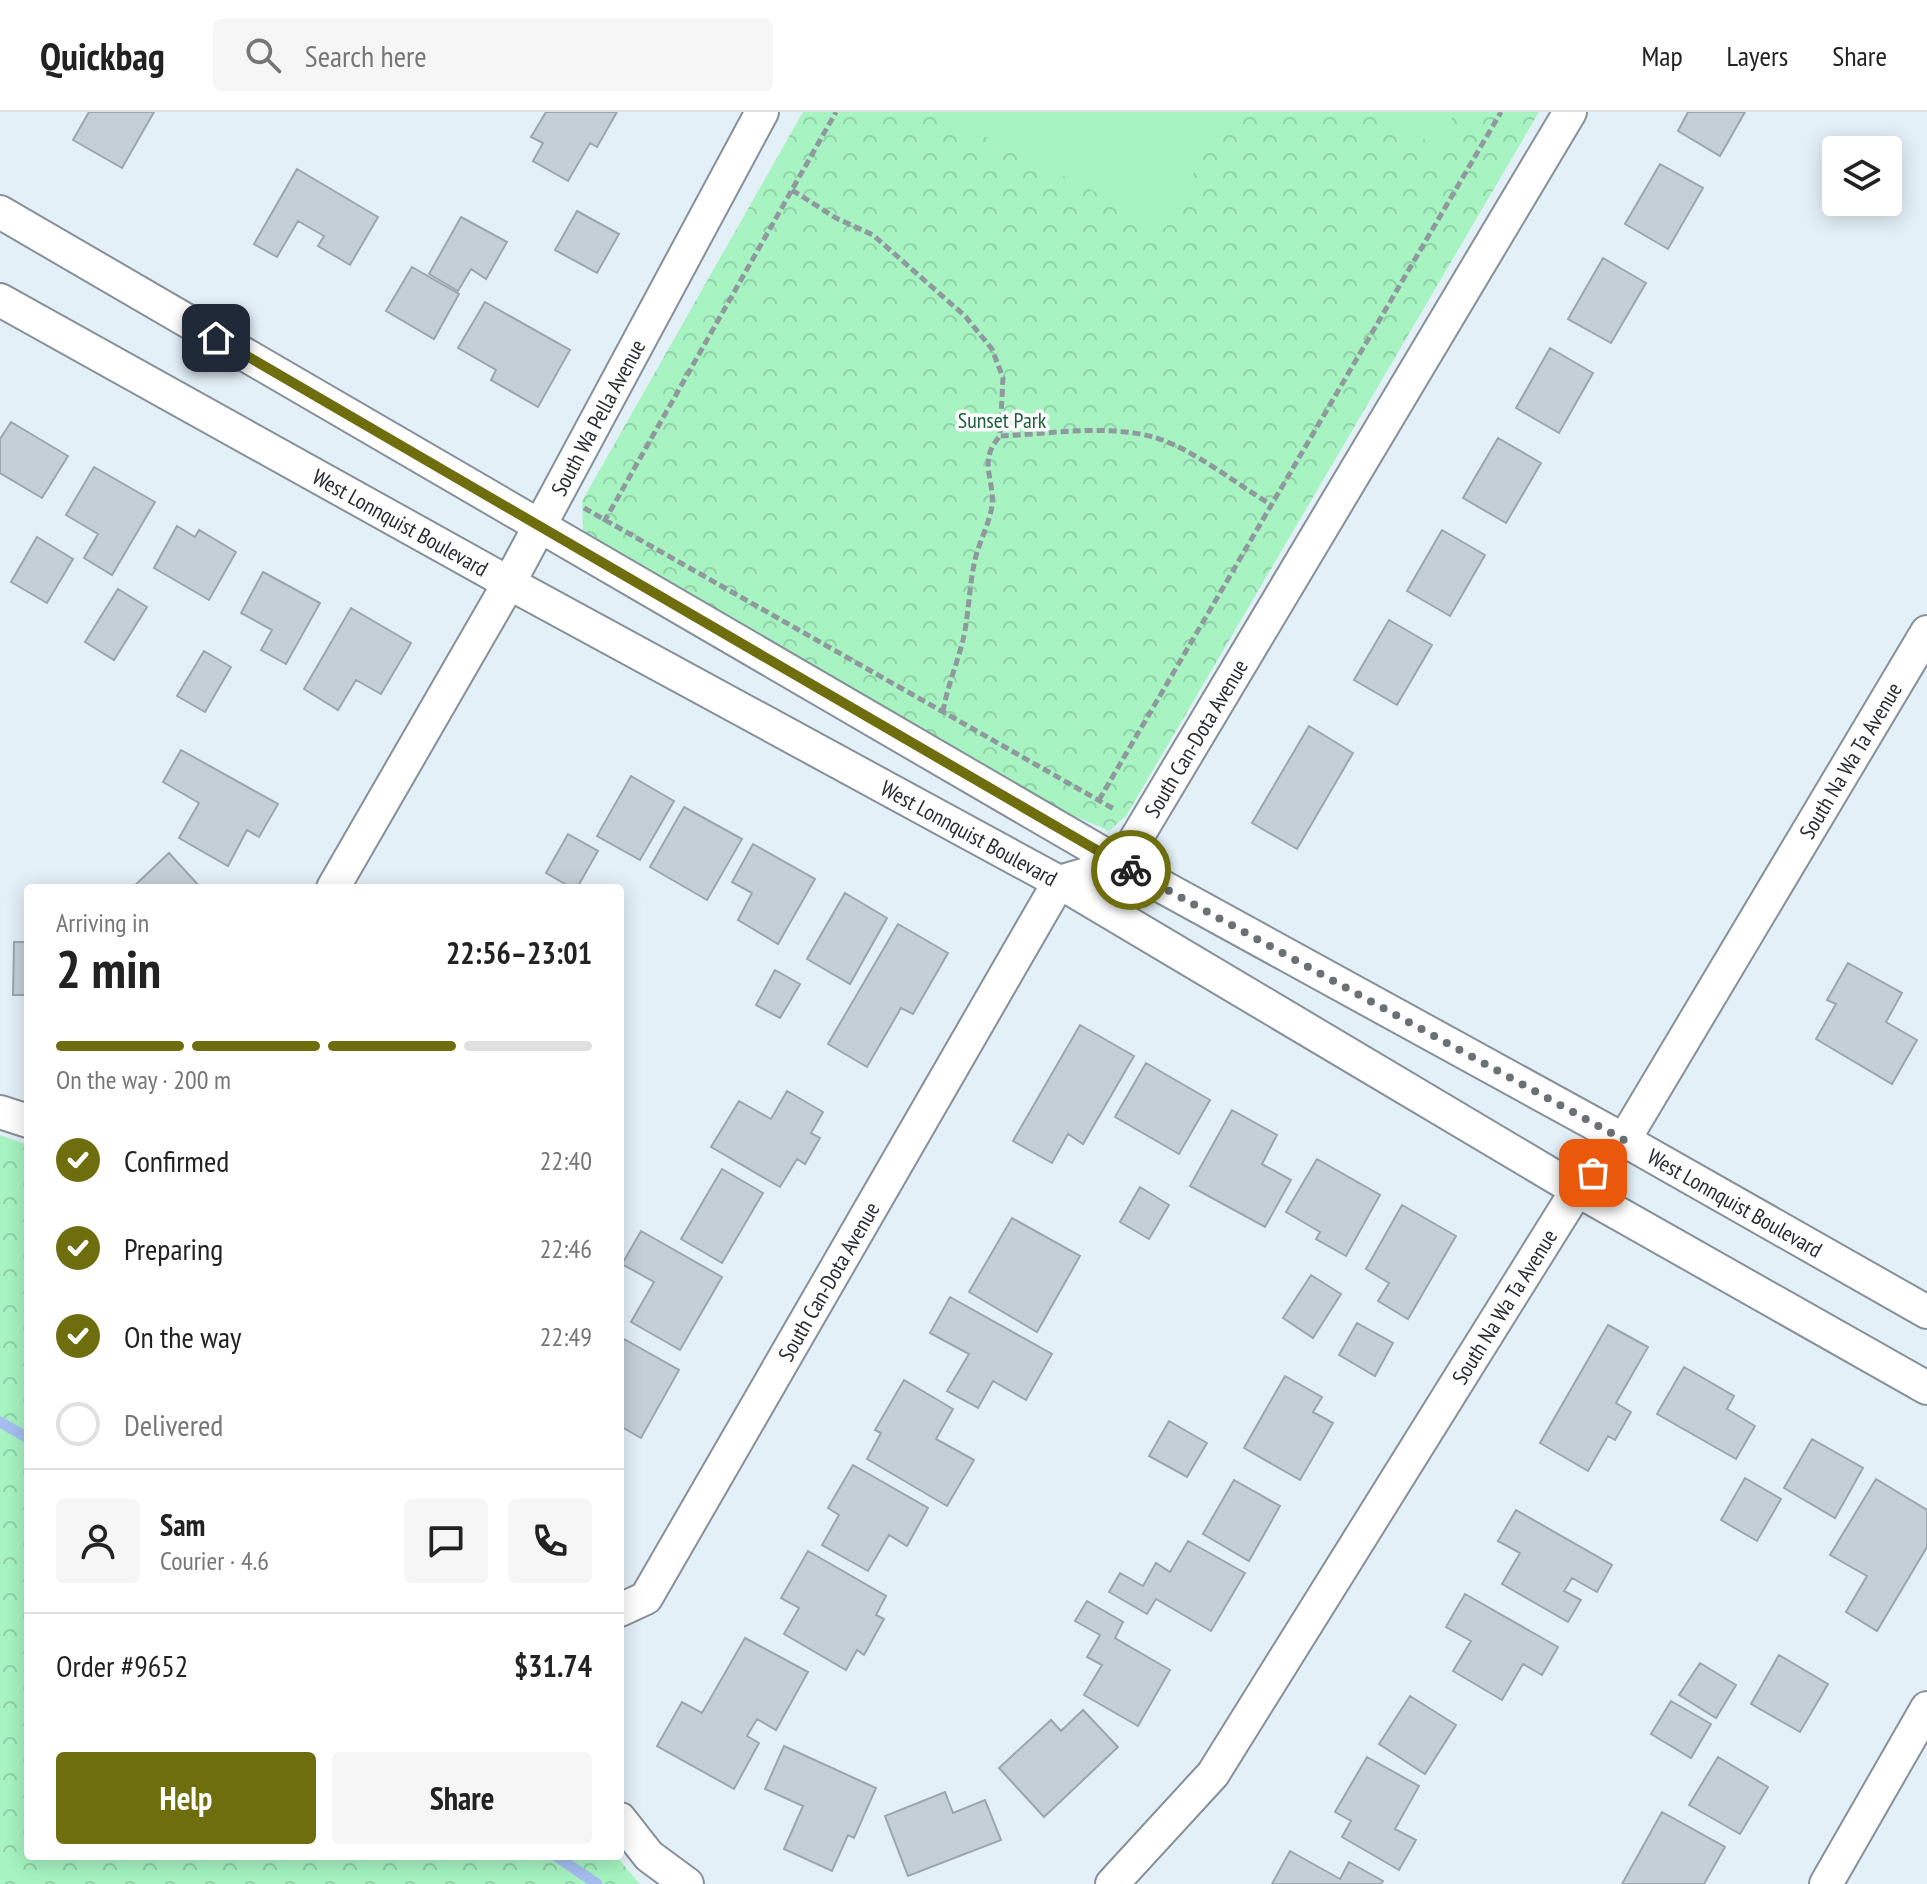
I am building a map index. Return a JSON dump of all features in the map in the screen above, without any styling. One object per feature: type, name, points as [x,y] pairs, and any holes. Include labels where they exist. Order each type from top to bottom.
[{"type":"street","name":"South Wa Pella Avenue","points":[[335,884],[509,583],[762,112]]},
{"type":"street","name":"South Can-Dota Avenue","points":[[1121,864],[1570,112]]},
{"type":"street","name":"West Lonnquist Boulevard","points":[[0,212],[1121,864],[1624,1140],[1927,1312]]},
{"type":"street","name":"West Lonnquist Boulevard","points":[[0,300],[509,583],[1059,882],[1577,1190],[1927,1388]]},
{"type":"street","name":"South Na Wa Ta Avenue","points":[[1112,1884],[1213,1774],[1577,1190],[1624,1140],[1927,632]]},
{"type":"street","points":[[1059,882],[1121,864]]},
{"type":"street","name":"South Can-Dota Avenue","points":[[624,1608],[646,1598],[1059,882]]},
{"type":"street","points":[[0,1112],[24,1120]]},
{"type":"street","points":[[1826,1884],[1927,1708]]},
{"type":"street","points":[[624,1824],[649,1856],[687,1884]]},
{"type":"path","points":[[600,531],[836,112]]},
{"type":"path","points":[[1099,800],[1501,112]]},
{"type":"path","points":[[792,190],[836,218],[873,235],[965,316],[992,349],[1003,378],[1000,436],[991,447],[987,463],[992,502],[989,519],[976,554],[963,638],[943,712]]},
{"type":"path","points":[[1000,436],[1125,431],[1156,438],[1181,449],[1270,504]]},
{"type":"path","points":[[583,508],[1126,816]]},
{"type":"green space","name":"Sunset Park","points":[[803,112],[1539,112],[1126,816],[1109,831],[1072,815],[598,544],[583,532],[582,501]]},
{"type":"green space","points":[[952,112],[1224,112],[1166,228],[949,118]]},
{"type":"green space","points":[[1379,112],[1455,112],[1435,146]]},
{"type":"green space","points":[[0,1135],[24,1144],[24,1860],[619,1860],[640,1884],[0,1884]]},
{"type":"building","points":[[89,112],[154,112],[122,168],[73,140]]},
{"type":"building","points":[[546,112],[617,112],[597,147],[590,143],[568,181],[533,161],[543,143],[531,137]]},
{"type":"building","points":[[1688,112],[1745,112],[1720,156],[1678,131]]},
{"type":"building","points":[[1660,164],[1703,188],[1668,249],[1625,224]]},
{"type":"building","points":[[297,169],[378,217],[350,265],[318,246],[324,236],[298,221],[277,257],[254,244]]},
{"type":"building","points":[[577,211],[619,234],[597,273],[555,250]]},
{"type":"building","points":[[461,217],[507,242],[486,279],[471,269],[458,291],[429,274]]},
{"type":"building","points":[[1603,258],[1646,283],[1611,343],[1568,319]]},
{"type":"building","points":[[412,267],[459,294],[434,339],[386,311]]},
{"type":"building","points":[[485,302],[570,350],[538,407],[491,380],[496,370],[458,348]]},
{"type":"building","points":[[1550,348],[1593,373],[1559,433],[1516,408]]},
{"type":"building","points":[[11,422],[68,456],[42,498],[0,473],[0,439]]},
{"type":"building","points":[[1498,438],[1541,463],[1506,523],[1463,498]]},
{"type":"building","points":[[94,467],[155,502],[112,575],[84,558],[98,534],[66,515]]},
{"type":"building","points":[[177,526],[195,537],[199,530],[236,552],[209,600],[154,568]]},
{"type":"building","points":[[1442,530],[1485,555],[1450,616],[1407,591]]},
{"type":"building","points":[[37,537],[73,559],[47,603],[11,582]]},
{"type":"building","points":[[263,572],[320,603],[286,664],[261,650],[272,630],[241,613]]},
{"type":"building","points":[[118,589],[147,607],[114,660],[85,642]]},
{"type":"building","points":[[351,608],[411,643],[381,694],[356,680],[338,710],[304,689]]},
{"type":"building","points":[[1389,620],[1432,645],[1397,705],[1354,680]]},
{"type":"building","points":[[204,651],[231,667],[205,712],[177,696]]},
{"type":"building","points":[[1309,726],[1353,753],[1297,849],[1252,823]]},
{"type":"building","points":[[181,750],[278,804],[259,837],[247,830],[228,866],[179,838],[199,803],[163,782]]},
{"type":"building","points":[[631,776],[674,801],[640,860],[597,836]]},
{"type":"building","points":[[684,807],[742,839],[707,900],[650,867]]},
{"type":"building","points":[[568,834],[598,851],[579,884],[565,884],[546,873]]},
{"type":"building","points":[[753,844],[815,879],[778,944],[738,920],[752,893],[732,882]]},
{"type":"building","points":[[169,853],[197,884],[136,884]]},
{"type":"building","points":[[845,893],[887,918],[850,984],[807,959]]},
{"type":"building","points":[[898,924],[948,953],[913,1014],[901,1008],[867,1067],[828,1044]]},
{"type":"building","points":[[14,942],[24,942],[24,995],[13,995]]},
{"type":"building","points":[[1848,963],[1902,993],[1886,1022],[1917,1040],[1892,1084],[1816,1039],[1836,1004],[1827,1000]]},
{"type":"building","points":[[775,970],[800,984],[780,1018],[756,1005]]},
{"type":"building","points":[[1080,1025],[1134,1056],[1083,1144],[1068,1134],[1052,1163],[1013,1141]]},
{"type":"building","points":[[1146,1063],[1210,1100],[1179,1154],[1115,1117]]},
{"type":"building","points":[[787,1091],[823,1112],[811,1133],[820,1138],[805,1164],[797,1159],[780,1187],[711,1147],[739,1101],[771,1119]]},
{"type":"building","points":[[1232,1110],[1277,1135],[1262,1164],[1291,1180],[1265,1227],[1190,1186]]},
{"type":"building","points":[[1317,1159],[1380,1195],[1346,1256],[1316,1239],[1320,1232],[1286,1212]]},
{"type":"building","points":[[722,1169],[763,1193],[722,1263],[681,1239]]},
{"type":"building","points":[[1140,1187],[1169,1205],[1149,1239],[1120,1222]]},
{"type":"building","points":[[1402,1205],[1456,1236],[1408,1319],[1378,1301],[1389,1283],[1366,1269]]},
{"type":"building","points":[[1012,1218],[1080,1256],[1037,1332],[969,1292]]},
{"type":"building","points":[[641,1231],[722,1277],[680,1350],[631,1322],[654,1282],[624,1265]]},
{"type":"building","points":[[1311,1275],[1341,1294],[1313,1338],[1283,1318]]},
{"type":"building","points":[[950,1297],[1052,1354],[1026,1400],[993,1381],[978,1408],[947,1391],[969,1354],[930,1333]]},
{"type":"building","points":[[1357,1323],[1393,1343],[1375,1376],[1339,1355]]},
{"type":"building","points":[[1608,1325],[1648,1347],[1616,1403],[1631,1412],[1615,1440],[1608,1436],[1588,1471],[1540,1443]]},
{"type":"building","points":[[624,1339],[679,1370],[641,1438],[624,1428]]},
{"type":"building","points":[[1684,1367],[1734,1396],[1727,1409],[1755,1426],[1736,1459],[1657,1414]]},
{"type":"building","points":[[1285,1376],[1322,1397],[1313,1412],[1333,1423],[1300,1480],[1244,1448]]},
{"type":"building","points":[[904,1380],[953,1409],[936,1439],[974,1460],[947,1506],[867,1459],[881,1433],[875,1430]]},
{"type":"building","points":[[1169,1421],[1207,1443],[1187,1477],[1149,1456]]},
{"type":"building","points":[[1812,1439],[1863,1468],[1835,1518],[1784,1488]]},
{"type":"building","points":[[853,1465],[928,1508],[907,1546],[889,1535],[868,1571],[822,1545],[839,1515],[828,1508]]},
{"type":"building","points":[[1745,1478],[1781,1499],[1757,1541],[1721,1520]]},
{"type":"building","points":[[1876,1479],[1927,1510],[1927,1547],[1877,1631],[1846,1612],[1867,1576],[1830,1555]]},
{"type":"building","points":[[1234,1480],[1280,1506],[1249,1561],[1203,1534]]},
{"type":"building","points":[[1516,1510],[1612,1565],[1597,1592],[1572,1578],[1564,1591],[1581,1600],[1568,1622],[1502,1584],[1520,1553],[1498,1541]]},
{"type":"building","points":[[1188,1541],[1245,1573],[1211,1631],[1156,1599],[1147,1614],[1109,1592],[1120,1573],[1143,1586],[1156,1563],[1170,1572]]},
{"type":"building","points":[[808,1551],[886,1596],[876,1615],[884,1619],[864,1655],[857,1650],[846,1670],[784,1634],[799,1608],[781,1598]]},
{"type":"building","points":[[1465,1594],[1558,1647],[1542,1675],[1523,1664],[1502,1700],[1453,1671],[1471,1641],[1446,1627]]},
{"type":"building","points":[[1087,1601],[1123,1622],[1115,1638],[1170,1670],[1138,1726],[1084,1695],[1102,1665],[1087,1657],[1100,1635],[1075,1621]]},
{"type":"building","points":[[745,1638],[808,1672],[776,1730],[757,1719],[747,1736],[759,1743],[734,1789],[657,1746],[682,1702],[702,1713]]},
{"type":"building","points":[[1779,1655],[1828,1684],[1800,1732],[1751,1704]]},
{"type":"building","points":[[1700,1663],[1736,1685],[1716,1718],[1679,1695]]},
{"type":"building","points":[[1410,1696],[1456,1725],[1425,1774],[1379,1744]]},
{"type":"building","points":[[1671,1701],[1711,1724],[1691,1758],[1651,1734]]},
{"type":"building","points":[[1083,1710],[1118,1747],[1044,1817],[999,1768],[1051,1720],[1061,1731]]},
{"type":"building","points":[[784,1746],[876,1788],[854,1838],[848,1835],[832,1871],[784,1849],[803,1806],[765,1789]]},
{"type":"building","points":[[1367,1757],[1419,1786],[1395,1829],[1416,1840],[1399,1870],[1342,1837],[1351,1821],[1335,1812]]},
{"type":"building","points":[[1718,1757],[1768,1787],[1740,1834],[1689,1805]]},
{"type":"building","points":[[945,1792],[953,1813],[985,1800],[1001,1840],[908,1876],[885,1816]]},
{"type":"building","points":[[1662,1812],[1725,1847],[1704,1884],[1622,1884]]},
{"type":"building","points":[[1290,1851],[1340,1879],[1349,1862],[1383,1881],[1381,1884],[1272,1884]]},
{"type":"waterway","points":[[0,1422],[24,1436]]},
{"type":"waterway","points":[[562,1860],[597,1884]]},
{"type":"way so far","points":[[1131,870],[1624,1140],[1593,1173]]},
{"type":"route","points":[[216,338],[1131,870]]}]
